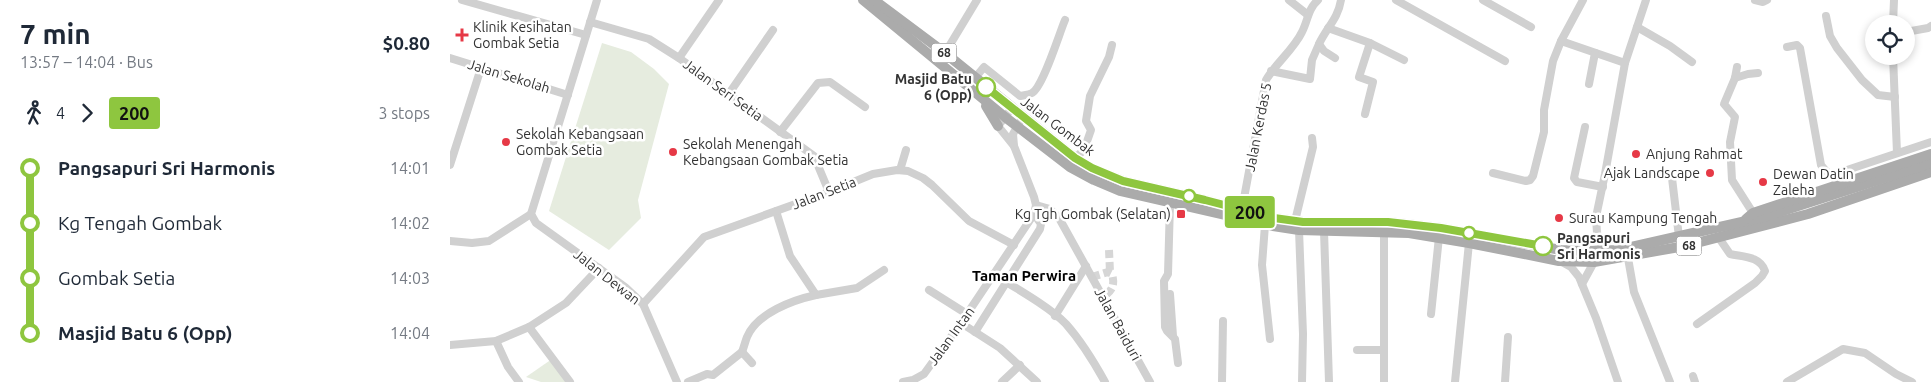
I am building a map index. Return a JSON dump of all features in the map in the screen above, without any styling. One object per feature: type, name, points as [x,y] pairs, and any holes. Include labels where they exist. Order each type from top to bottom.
[{"type":"main road","name":"Jalan Gombak","points":[[863,0],[982,98],[1001,121],[1016,126],[1070,166],[1094,180],[1120,191],[1265,225],[1388,222],[1441,228],[1561,250],[1604,251],[1679,237],[1764,217],[1931,163]]},
{"type":"main road","name":"Jalan Gombak","points":[[874,0],[976,78],[1023,118],[1075,158],[1092,168],[1123,181],[1242,209],[1297,225],[1324,230],[1384,232],[1440,237],[1559,261],[1594,262],[1628,258],[1719,238],[1808,214],[1931,172]]},
{"type":"main road","points":[[1744,222],[1753,213],[1931,154]]},
{"type":"street","points":[[462,0],[491,4],[586,35]]},
{"type":"street","points":[[450,241],[472,243],[489,241],[531,214],[597,0]]},
{"type":"street","points":[[678,58],[718,0]]},
{"type":"street","points":[[945,54],[977,0]]},
{"type":"street","points":[[1289,0],[1308,15]]},
{"type":"street","name":"Jalan Kerdas 5","points":[[1242,209],[1266,80],[1271,71],[1302,33],[1312,5],[1318,0]]},
{"type":"street","points":[[1271,71],[1310,79],[1312,60],[1328,28],[1336,19],[1341,0]]},
{"type":"street","points":[[1396,0],[1505,61]]},
{"type":"street","points":[[1484,0],[1531,27]]},
{"type":"street","points":[[1493,173],[1526,181],[1530,180],[1533,176],[1544,132],[1544,110],[1554,61],[1561,41],[1583,0]]},
{"type":"street","points":[[1604,251],[1597,233],[1596,217],[1625,63],[1646,0]]},
{"type":"street","points":[[1755,0],[1767,0]]},
{"type":"street","points":[[1893,15],[1894,0]]},
{"type":"street","points":[[1826,16],[1830,36],[1862,80],[1878,95],[1895,97]]},
{"type":"street","points":[[976,78],[984,67],[1020,96],[1032,93],[1047,71],[1065,20]]},
{"type":"street","name":"Jalan Seri Setia","points":[[590,22],[649,39],[678,58],[814,156],[829,192]]},
{"type":"street","points":[[1328,28],[1370,43],[1404,60]]},
{"type":"street","points":[[1637,28],[1670,46],[1692,62]]},
{"type":"street","points":[[1915,30],[1930,28]]},
{"type":"street","points":[[728,95],[774,30]]},
{"type":"street","points":[[1561,41],[1625,63]]},
{"type":"street","points":[[1365,114],[1374,82],[1358,77],[1370,43]]},
{"type":"street","points":[[1319,44],[1324,51],[1335,58]]},
{"type":"street","points":[[1075,158],[1084,150],[1091,130],[1086,121],[1090,96],[1110,57],[1112,45]]},
{"type":"street","points":[[1787,47],[1797,45],[1800,48],[1821,165],[1832,175],[1838,186]]},
{"type":"street","points":[[1589,84],[1595,53]]},
{"type":"street","name":"Jalan Sekolah","points":[[450,58],[568,94]]},
{"type":"street","points":[[1893,65],[1897,153]]},
{"type":"street","points":[[1737,67],[1735,78],[1724,104],[1735,118],[1730,142],[1732,180],[1753,213]]},
{"type":"street","points":[[450,164],[454,141],[481,68]]},
{"type":"street","points":[[1735,78],[1758,73]]},
{"type":"street","points":[[780,132],[818,84],[824,82],[830,82],[866,107]]},
{"type":"street","points":[[1012,108],[1001,121],[1014,146],[1036,206]]},
{"type":"street","points":[[1014,146],[1013,134],[1016,126],[1023,118]]},
{"type":"street","points":[[1585,127],[1574,178],[1576,182],[1603,187]]},
{"type":"street","points":[[1302,382],[1303,334],[1297,225],[1312,147],[1312,138]]},
{"type":"street","points":[[1832,175],[1931,142]]},
{"type":"street","points":[[900,170],[906,150]]},
{"type":"street","name":"Jalan Setia","points":[[644,304],[704,237],[874,174],[900,170],[908,171],[923,178],[969,221],[1014,245]]},
{"type":"street","points":[[1672,178],[1679,237]]},
{"type":"street","points":[[1170,204],[1168,274],[1164,281],[1166,331],[1175,339],[1178,363]]},
{"type":"street","name":"Jalan Intan","points":[[902,382],[913,380],[924,374],[962,324],[1034,214],[1036,206]]},
{"type":"street","name":"Jalan Baiduri","points":[[1036,206],[1050,209],[1059,218],[1150,382]]},
{"type":"street","points":[[776,211],[790,256],[816,294]]},
{"type":"street","name":"Jalan Dewan","points":[[531,214],[536,224],[625,286],[644,304],[677,382]]},
{"type":"street","points":[[975,332],[1040,228],[1041,224],[1034,214]]},
{"type":"street","points":[[1265,225],[1262,266],[1270,339]]},
{"type":"street","points":[[1324,230],[1329,382]]},
{"type":"street","points":[[1384,232],[1384,382]]},
{"type":"street","points":[[1430,314],[1440,237]]},
{"type":"street","points":[[1697,324],[1755,283],[1765,271],[1754,259],[1730,254],[1719,238]]},
{"type":"street","points":[[1455,382],[1470,243]]},
{"type":"street","points":[[1628,258],[1634,292],[1670,382]]},
{"type":"street","points":[[1559,261],[1576,272],[1582,284],[1618,382]]},
{"type":"street","points":[[1582,284],[1594,262]]},
{"type":"street","name":"Jalan Baiduri","points":[[1055,316],[1086,266]]},
{"type":"street","points":[[450,344],[496,341],[529,327],[566,303],[598,268]]},
{"type":"street","points":[[688,382],[707,374],[713,375],[742,352],[749,332],[775,310],[793,300],[816,294],[857,288],[884,270]]},
{"type":"street","points":[[993,274],[1065,324],[1092,360],[1105,382]]},
{"type":"street","points":[[929,290],[967,314]]},
{"type":"street","points":[[1222,382],[1223,321]]},
{"type":"street","points":[[962,324],[1000,348],[1037,382]]},
{"type":"street","points":[[529,327],[570,382]]},
{"type":"street","points":[[1505,382],[1508,337]]},
{"type":"street","points":[[496,341],[508,367],[519,382]]},
{"type":"street","points":[[1787,382],[1842,349],[1865,353],[1896,374],[1912,382]]},
{"type":"street","points":[[1356,350],[1383,350]]},
{"type":"street","points":[[742,352],[752,363]]},
{"type":"street","points":[[1002,382],[1020,365]]},
{"type":"shaded area","points":[[602,43],[631,52],[654,69],[669,84],[638,200],[641,218],[609,250],[549,211]]},
{"type":"shaded area","points":[[552,359],[568,382],[541,382],[526,377]]},
{"type":"tunnel","points":[[1109,250],[1110,272]]},
{"type":"tunnel","points":[[1092,277],[1108,272],[1112,274],[1112,287],[1103,297]]},
{"type":"bus line","name":"200","points":[[986,87],[1075,158],[1092,168],[1123,181],[1274,218],[1303,222],[1388,222],[1441,228],[1543,246]]},
{"type":"place","name":"Klinik Kesihatan Gombak Setia","points":[[462,35]]},
{"type":"place","name":"Masjid Batu 6 (Opp)","points":[[986,87]]},
{"type":"place","name":"Sekolah Kebangsaan Gombak Setia","points":[[506,142]]},
{"type":"place","name":"Sekolah Menengah Kebangsaan Gombak Setia","points":[[673,152]]},
{"type":"place","name":"Anjung Rahmat","points":[[1636,154]]},
{"type":"place","name":"Ajak Landscape","points":[[1710,173]]},
{"type":"place","name":"Dewan Datin Zaleha","points":[[1763,182]]},
{"type":"place","name":"Kg Tgh Gombak (Selatan)","points":[[1181,214]]},
{"type":"place","name":"Surau Kampung Tengah","points":[[1559,218]]},
{"type":"place","name":"Pangsapuri Sri Harmonis","points":[[1543,246]]},
{"type":"district","name":"Taman Perwira","points":[[1024,276]]}]
